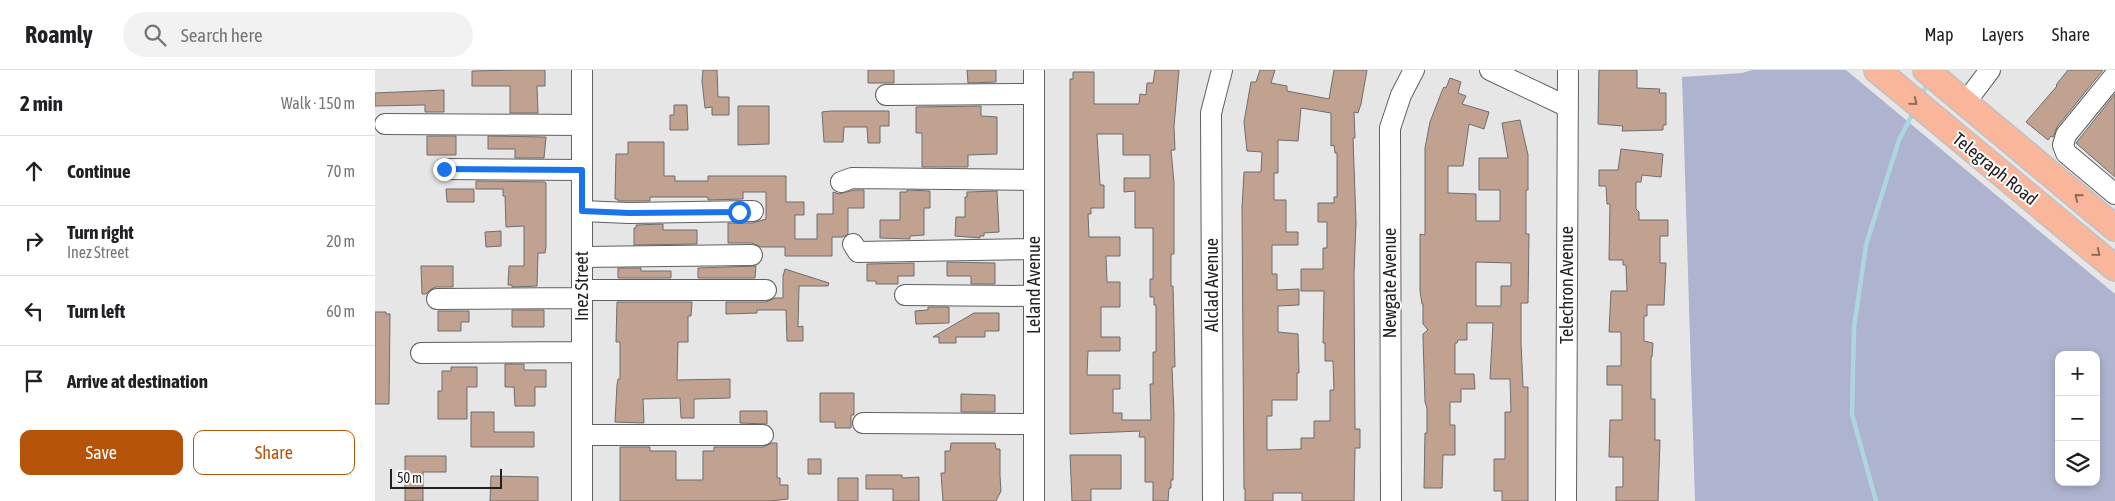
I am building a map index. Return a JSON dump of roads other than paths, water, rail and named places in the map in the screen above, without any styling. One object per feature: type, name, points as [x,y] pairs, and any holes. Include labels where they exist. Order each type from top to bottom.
[{"type":"main road","name":"Telegraph Road","points":[[1877,70],[2115,268]]},
{"type":"main road","name":"Telegraph Road","points":[[1926,70],[2115,228]]},
{"type":"street","name":"Inez Street","points":[[582,70],[582,501]]},
{"type":"street","name":"Leland Avenue","points":[[1034,70],[1034,501]]},
{"type":"street","name":"Alclad Avenue","points":[[1213,501],[1211,113],[1222,70]]},
{"type":"street","name":"Newgate Avenue","points":[[1391,501],[1390,128],[1401,95],[1414,70]]},
{"type":"street","points":[[1490,70],[1568,107]]},
{"type":"street","name":"Telechron Avenue","points":[[1566,501],[1568,70]]},
{"type":"street","points":[[1965,103],[1990,70]]},
{"type":"street","points":[[2115,75],[2066,135],[2063,145],[2066,153],[2115,194]]},
{"type":"street","points":[[886,95],[1034,94]]},
{"type":"street","points":[[385,124],[582,125]]},
{"type":"street","points":[[444,169],[582,170]]},
{"type":"street","points":[[841,182],[851,178],[1034,180]]},
{"type":"street","points":[[582,211],[629,213],[753,211]]},
{"type":"street","points":[[853,244],[858,252],[1034,249]]},
{"type":"street","points":[[582,257],[752,255]]},
{"type":"street","points":[[437,299],[765,290]]},
{"type":"street","points":[[905,295],[1034,296]]},
{"type":"street","points":[[421,353],[582,352]]},
{"type":"street","points":[[863,423],[1034,424]]},
{"type":"street","points":[[582,435],[763,435]]},
{"type":"waterway","points":[[1921,98],[1928,82]]},
{"type":"waterway","points":[[1876,501],[1852,414],[1854,328],[1866,245],[1899,140],[1914,111]]}]
